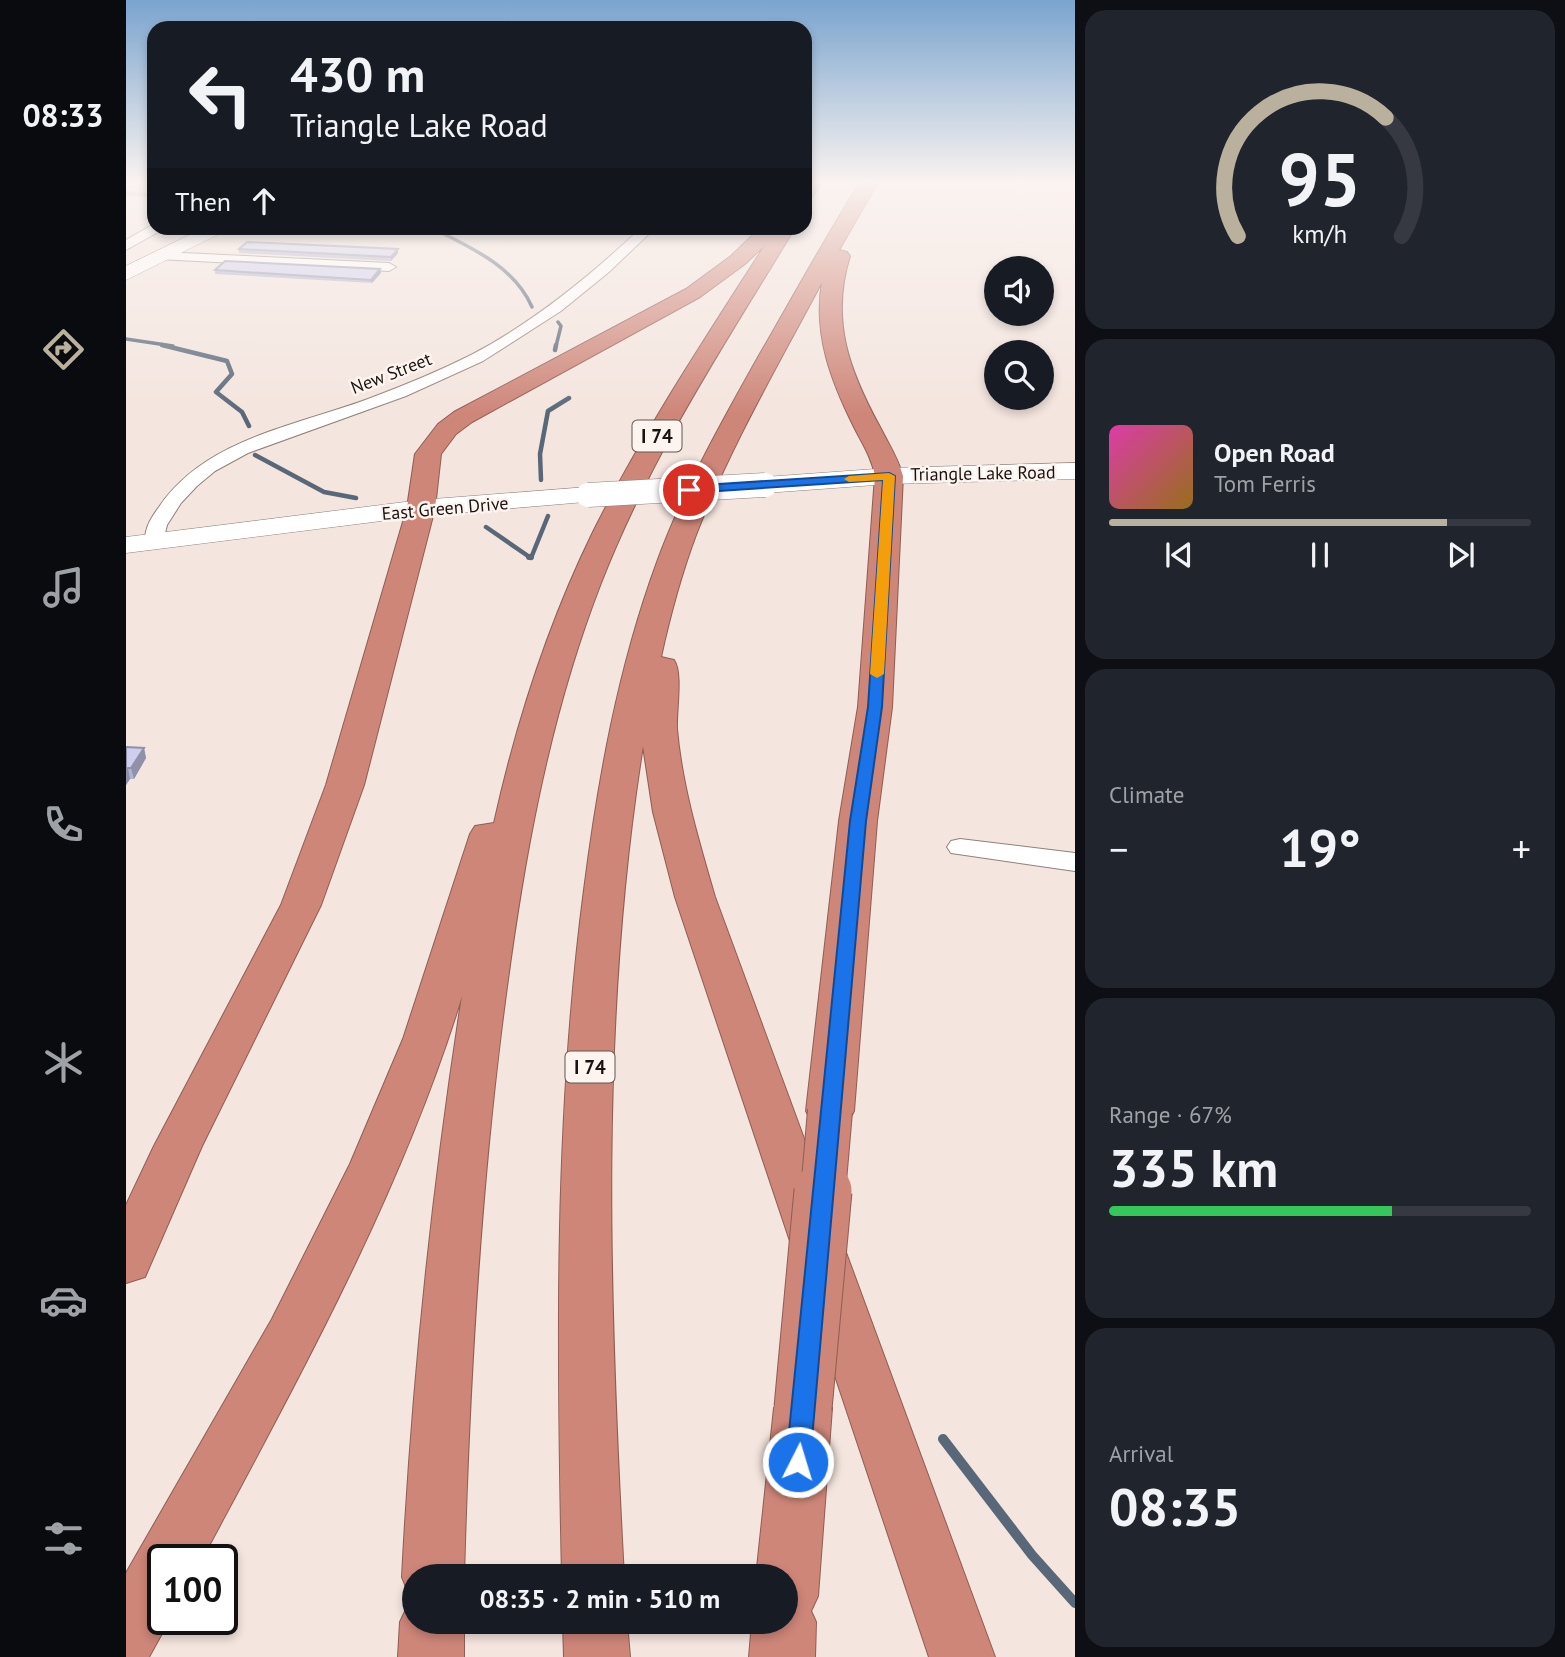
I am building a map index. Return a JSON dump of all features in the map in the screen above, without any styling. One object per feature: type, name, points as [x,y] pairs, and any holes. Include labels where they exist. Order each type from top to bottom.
[{"type":"highway","points":[[126,1261],[178,1146],[301,905],[345,785],[421,508],[428,454],[447,429],[499,396],[693,293],[739,259]]},
{"type":"highway","name":"I 74","points":[[434,1564],[449,1292],[474,1059],[487,966],[510,840],[557,658],[594,562],[640,466],[675,403],[765,259]]},
{"type":"highway","name":"I 74","points":[[592,1564],[586,1411],[587,1152],[593,1002],[617,793],[642,665],[671,564],[695,503],[729,435],[824,259]]},
{"type":"highway","points":[[789,1564],[858,821],[875,707],[889,476],[886,460],[852,398],[831,341],[828,301],[839,259]]},
{"type":"highway","points":[[671,564],[675,601],[664,651],[658,719],[667,793],[679,842],[725,985],[875,1403],[962,1657]]},
{"type":"highway","points":[[177,1544],[303,1314],[399,1109],[429,1032],[458,941],[531,690],[557,658]]},
{"type":"highway","points":[[126,1635],[147,1598]]},
{"type":"highway","points":[[431,1657],[432,1634]]},
{"type":"highway","points":[[596,1634],[597,1657]]},
{"type":"highway","points":[[782,1657],[783,1634]]},
{"type":"main road","points":[[126,274],[157,259]]},
{"type":"main road","name":"Triangle Lake Road","points":[[765,485],[889,476],[1075,471]]},
{"type":"main road","name":"East Green Drive","points":[[126,545],[421,508],[765,485]]},
{"type":"street","points":[[215,259],[389,267]]},
{"type":"street","name":"New Street","points":[[156,541],[154,530],[173,500],[186,483],[212,463],[242,449],[450,371],[496,347],[612,259]]},
{"type":"street","points":[[960,847],[1075,862]]},
{"type":"building","points":[[225,261],[380,269],[371,280],[215,270]]},
{"type":"building","points":[[126,747],[144,748],[131,768],[126,770]]},
{"type":"waterway","points":[[490,259],[514,280],[532,307]]},
{"type":"waterway","points":[[556,346],[561,326],[558,322]]},
{"type":"waterway","points":[[126,339],[173,346]]},
{"type":"waterway","points":[[162,345],[227,361],[232,374],[216,392],[242,412],[249,426]]},
{"type":"waterway","points":[[555,350],[556,345]]},
{"type":"waterway","points":[[541,480],[540,454],[548,411],[569,398]]},
{"type":"waterway","points":[[255,455],[324,492],[356,498]]},
{"type":"waterway","points":[[530,557],[548,516]]},
{"type":"waterway","points":[[486,527],[530,557]]},
{"type":"waterway","points":[[943,1439],[1032,1555],[1075,1603]]},
{"type":"slow traffic","points":[[849,479],[889,476],[877,674]]},
{"type":"route","points":[[689,490],[889,476],[875,707],[858,821],[798,1462]]}]
